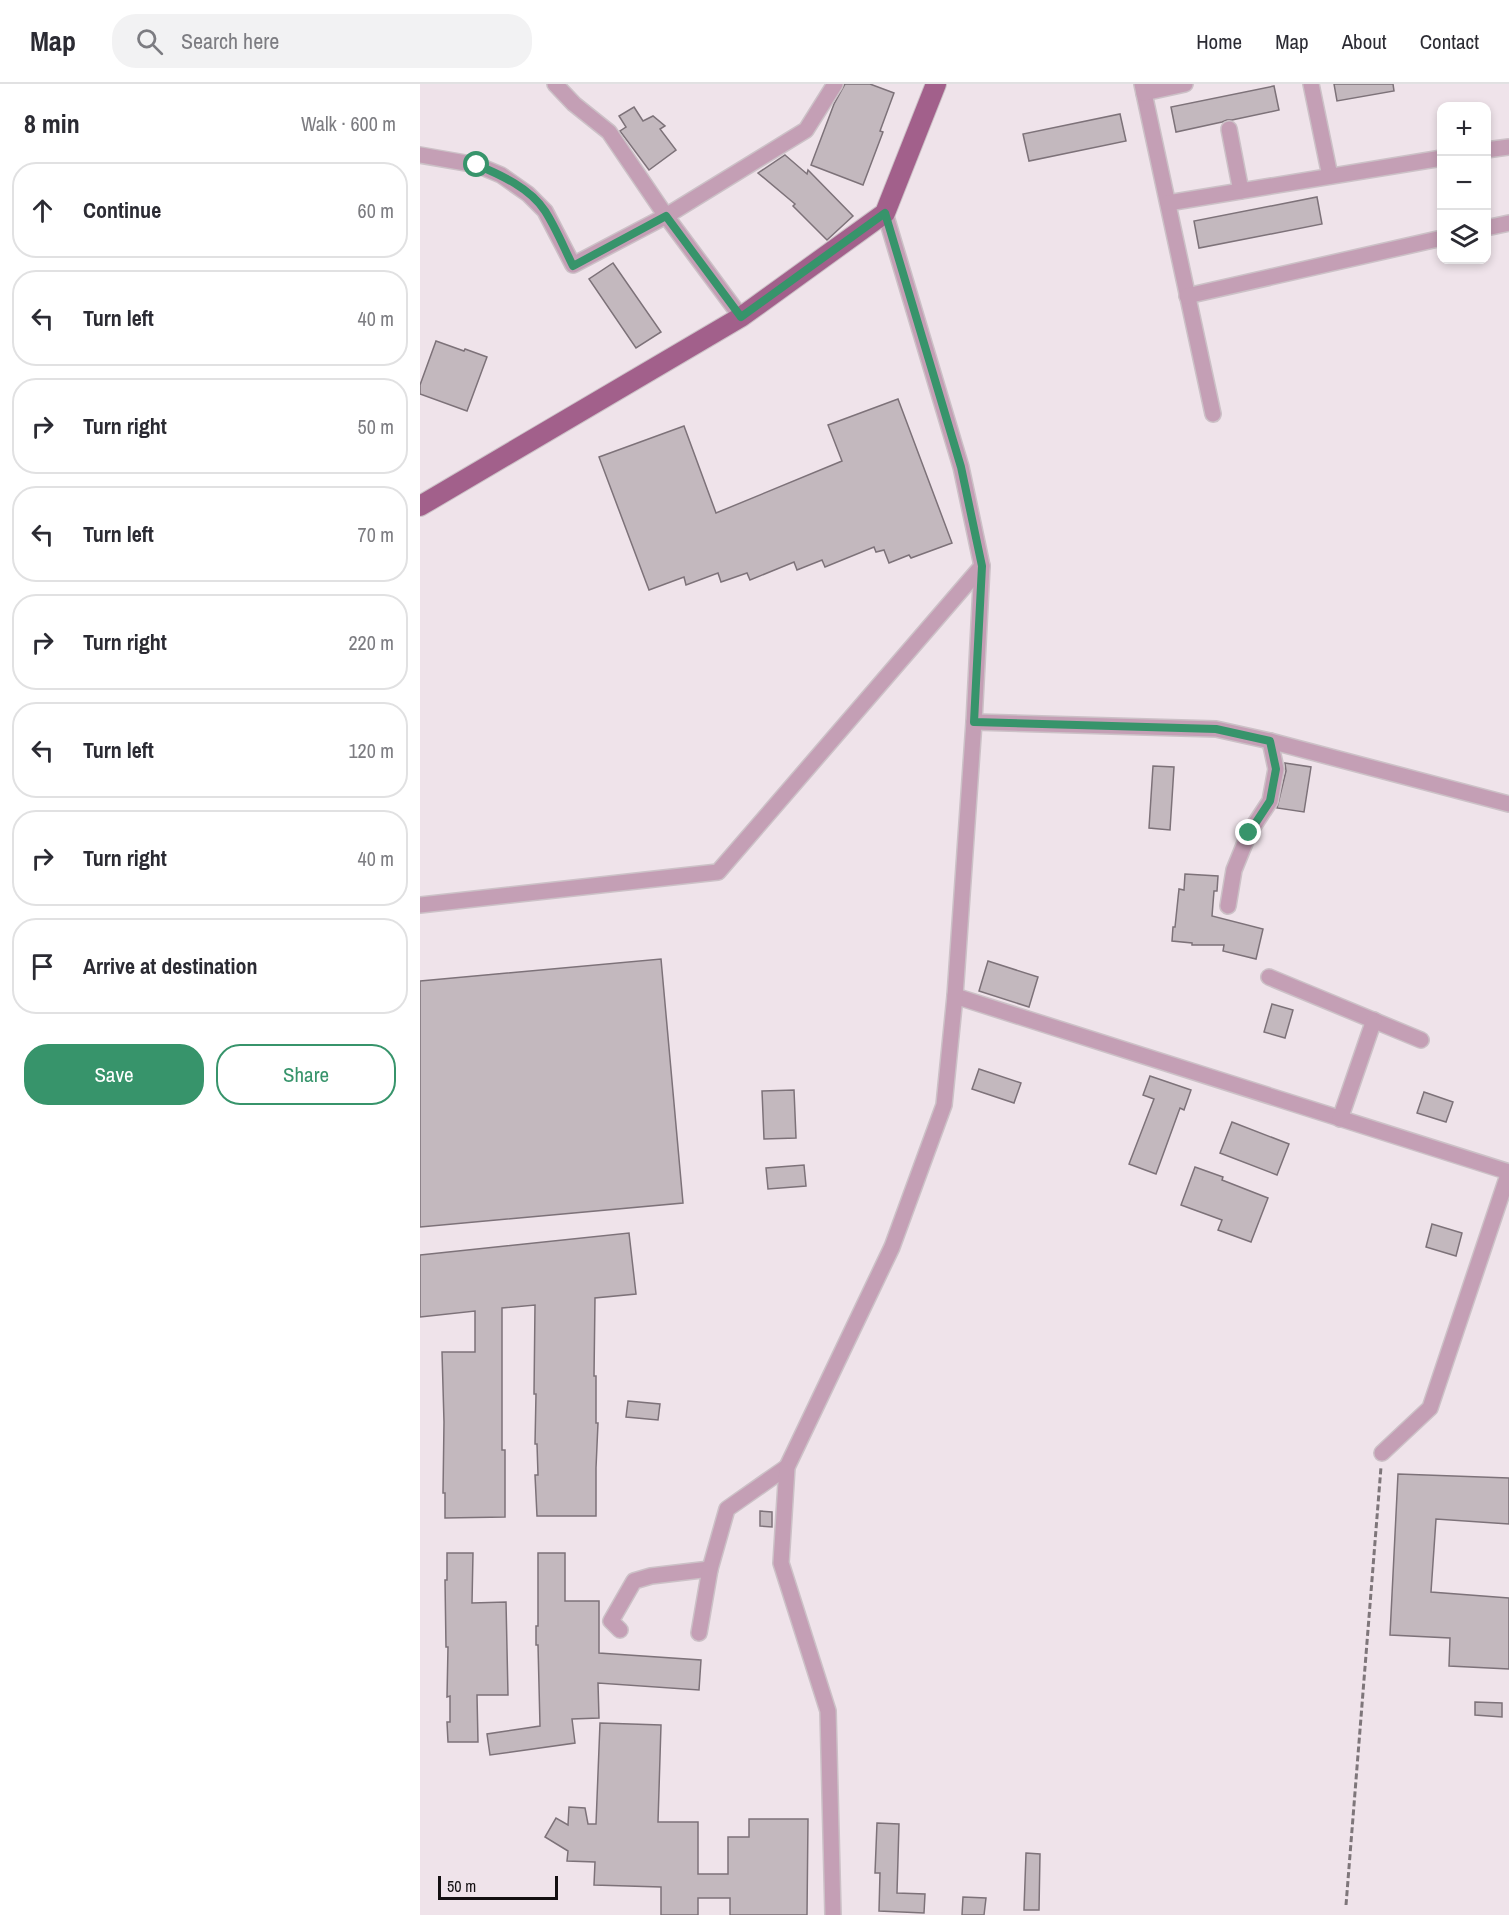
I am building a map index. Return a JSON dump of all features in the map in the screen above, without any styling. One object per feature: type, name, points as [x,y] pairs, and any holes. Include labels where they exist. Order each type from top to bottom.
[{"type":"main road","points":[[420,506],[741,317],[885,213],[936,84]]},
{"type":"street","points":[[555,84],[574,104],[609,132],[666,216],[741,317]]},
{"type":"street","points":[[420,155],[477,165],[501,175],[528,194],[545,210],[573,266],[666,216],[806,130],[835,84]]},
{"type":"street","points":[[1185,84],[1143,88],[1213,414]]},
{"type":"street","points":[[1311,84],[1329,176]]},
{"type":"street","points":[[1229,129],[1242,191]]},
{"type":"street","points":[[1491,149],[1509,147]]},
{"type":"street","points":[[1168,203],[1437,159]]},
{"type":"street","points":[[832,1915],[828,1711],[781,1563],[787,1467],[892,1247],[944,1105],[955,996],[982,566],[961,467],[885,213]]},
{"type":"street","points":[[1491,227],[1509,223]]},
{"type":"street","points":[[1188,296],[1437,239]]},
{"type":"street","points":[[420,905],[718,872],[982,566]]},
{"type":"street","points":[[974,722],[1216,729],[1509,804]]},
{"type":"street","points":[[1228,906],[1234,870],[1249,833],[1270,801],[1276,769],[1270,741]]},
{"type":"street","points":[[1269,977],[1421,1040]]},
{"type":"street","points":[[955,996],[1509,1172],[1430,1408],[1382,1453]]},
{"type":"street","points":[[1340,1119],[1374,1020]]},
{"type":"street","points":[[699,1633],[710,1569],[727,1509],[787,1467]]},
{"type":"street","points":[[620,1630],[611,1620],[634,1581],[651,1576],[710,1569]]},
{"type":"path","points":[[1346,1905],[1382,1453]]},
{"type":"building","points":[[845,84],[870,84],[894,93],[880,131],[883,132],[863,185],[811,165],[834,104]]},
{"type":"building","points":[[1334,84],[1393,84],[1394,91],[1337,101]]},
{"type":"building","points":[[1274,86],[1279,110],[1176,132],[1171,107]]},
{"type":"building","points":[[634,107],[643,121],[653,116],[665,126],[660,129],[676,150],[649,170],[620,131],[626,127],[619,116]]},
{"type":"building","points":[[1120,114],[1126,141],[1029,161],[1023,134]]},
{"type":"building","points":[[785,155],[807,174],[808,170],[853,216],[827,240],[793,206],[795,204],[758,173]]},
{"type":"building","points":[[1317,197],[1322,224],[1199,248],[1194,221]]},
{"type":"building","points":[[613,263],[661,332],[636,348],[589,279]]},
{"type":"building","points":[[436,341],[487,357],[467,411],[420,394],[420,385]]},
{"type":"building","points":[[898,399],[952,543],[911,558],[909,555],[889,563],[884,550],[876,552],[874,547],[825,567],[822,560],[797,570],[794,562],[750,580],[747,573],[721,582],[718,573],[686,585],[684,577],[649,590],[599,457],[684,426],[716,513],[842,461],[828,425]]},
{"type":"building","points":[[1285,763],[1311,767],[1304,812],[1277,808],[1286,771]]},
{"type":"building","points":[[1153,766],[1174,767],[1170,830],[1149,828]]},
{"type":"building","points":[[1185,874],[1218,876],[1212,916],[1263,929],[1256,959],[1223,951],[1224,945],[1192,945],[1192,943],[1172,941],[1179,889],[1184,890]]},
{"type":"building","points":[[661,959],[683,1203],[420,1227],[420,981]]},
{"type":"building","points":[[988,961],[1038,977],[1029,1007],[979,991]]},
{"type":"building","points":[[1272,1004],[1293,1010],[1285,1038],[1264,1032]]},
{"type":"building","points":[[979,1069],[1021,1083],[1014,1103],[972,1089]]},
{"type":"building","points":[[1150,1076],[1191,1090],[1184,1110],[1180,1108],[1156,1174],[1129,1164],[1154,1099],[1143,1095]]},
{"type":"building","points":[[794,1090],[796,1138],[764,1139],[762,1091]]},
{"type":"building","points":[[1424,1092],[1453,1102],[1446,1122],[1417,1113]]},
{"type":"building","points":[[1232,1122],[1289,1144],[1277,1175],[1220,1153]]},
{"type":"building","points":[[804,1165],[806,1186],[768,1189],[766,1168]]},
{"type":"building","points":[[1195,1167],[1268,1198],[1251,1242],[1218,1230],[1222,1220],[1181,1205]]},
{"type":"building","points":[[1432,1224],[1462,1233],[1456,1256],[1426,1247]]},
{"type":"building","points":[[629,1233],[636,1294],[595,1298],[594,1376],[596,1376],[596,1423],[598,1423],[596,1516],[537,1516],[535,1475],[538,1475],[537,1444],[535,1444],[536,1394],[534,1394],[535,1305],[502,1308],[502,1450],[505,1450],[505,1517],[445,1518],[442,1352],[475,1352],[475,1311],[420,1317],[420,1255]]},
{"type":"building","points":[[628,1401],[660,1404],[658,1420],[626,1417]]},
{"type":"building","points":[[1398,1474],[1509,1478],[1509,1524],[1436,1519],[1431,1592],[1509,1598],[1509,1669],[1449,1666],[1450,1638],[1390,1635]]},
{"type":"building","points":[[760,1511],[772,1512],[772,1527],[760,1526]]},
{"type":"building","points":[[447,1553],[473,1553],[472,1603],[506,1602],[508,1695],[477,1695],[478,1742],[448,1742],[447,1722],[450,1722],[450,1696],[447,1697],[448,1647],[446,1647],[445,1580],[447,1580]]},
{"type":"building","points":[[538,1553],[565,1553],[565,1601],[599,1601],[599,1653],[701,1660],[699,1690],[598,1683],[599,1718],[572,1719],[575,1743],[490,1755],[487,1734],[540,1726],[538,1645],[536,1645]]},
{"type":"building","points":[[1475,1702],[1502,1703],[1502,1717],[1475,1715]]},
{"type":"building","points":[[600,1723],[661,1725],[658,1822],[698,1822],[698,1874],[728,1874],[728,1837],[749,1837],[749,1819],[808,1819],[807,1915],[730,1915],[730,1898],[698,1898],[698,1915],[661,1915],[661,1887],[594,1885],[595,1862],[567,1861],[568,1851],[545,1837],[556,1818],[568,1825],[569,1807],[585,1808],[588,1824],[596,1824]]},
{"type":"building","points":[[877,1823],[899,1824],[897,1893],[925,1894],[924,1913],[879,1911],[880,1873],[875,1873]]},
{"type":"building","points":[[1026,1853],[1040,1854],[1039,1910],[1024,1910]]},
{"type":"building","points":[[963,1897],[986,1898],[984,1915],[962,1915]]},
{"type":"route","points":[[477,165],[501,175],[528,194],[545,210],[573,266],[666,216],[741,317],[885,213],[961,467],[982,566],[974,722],[1216,729],[1270,741],[1276,769],[1270,801],[1249,833]]}]
